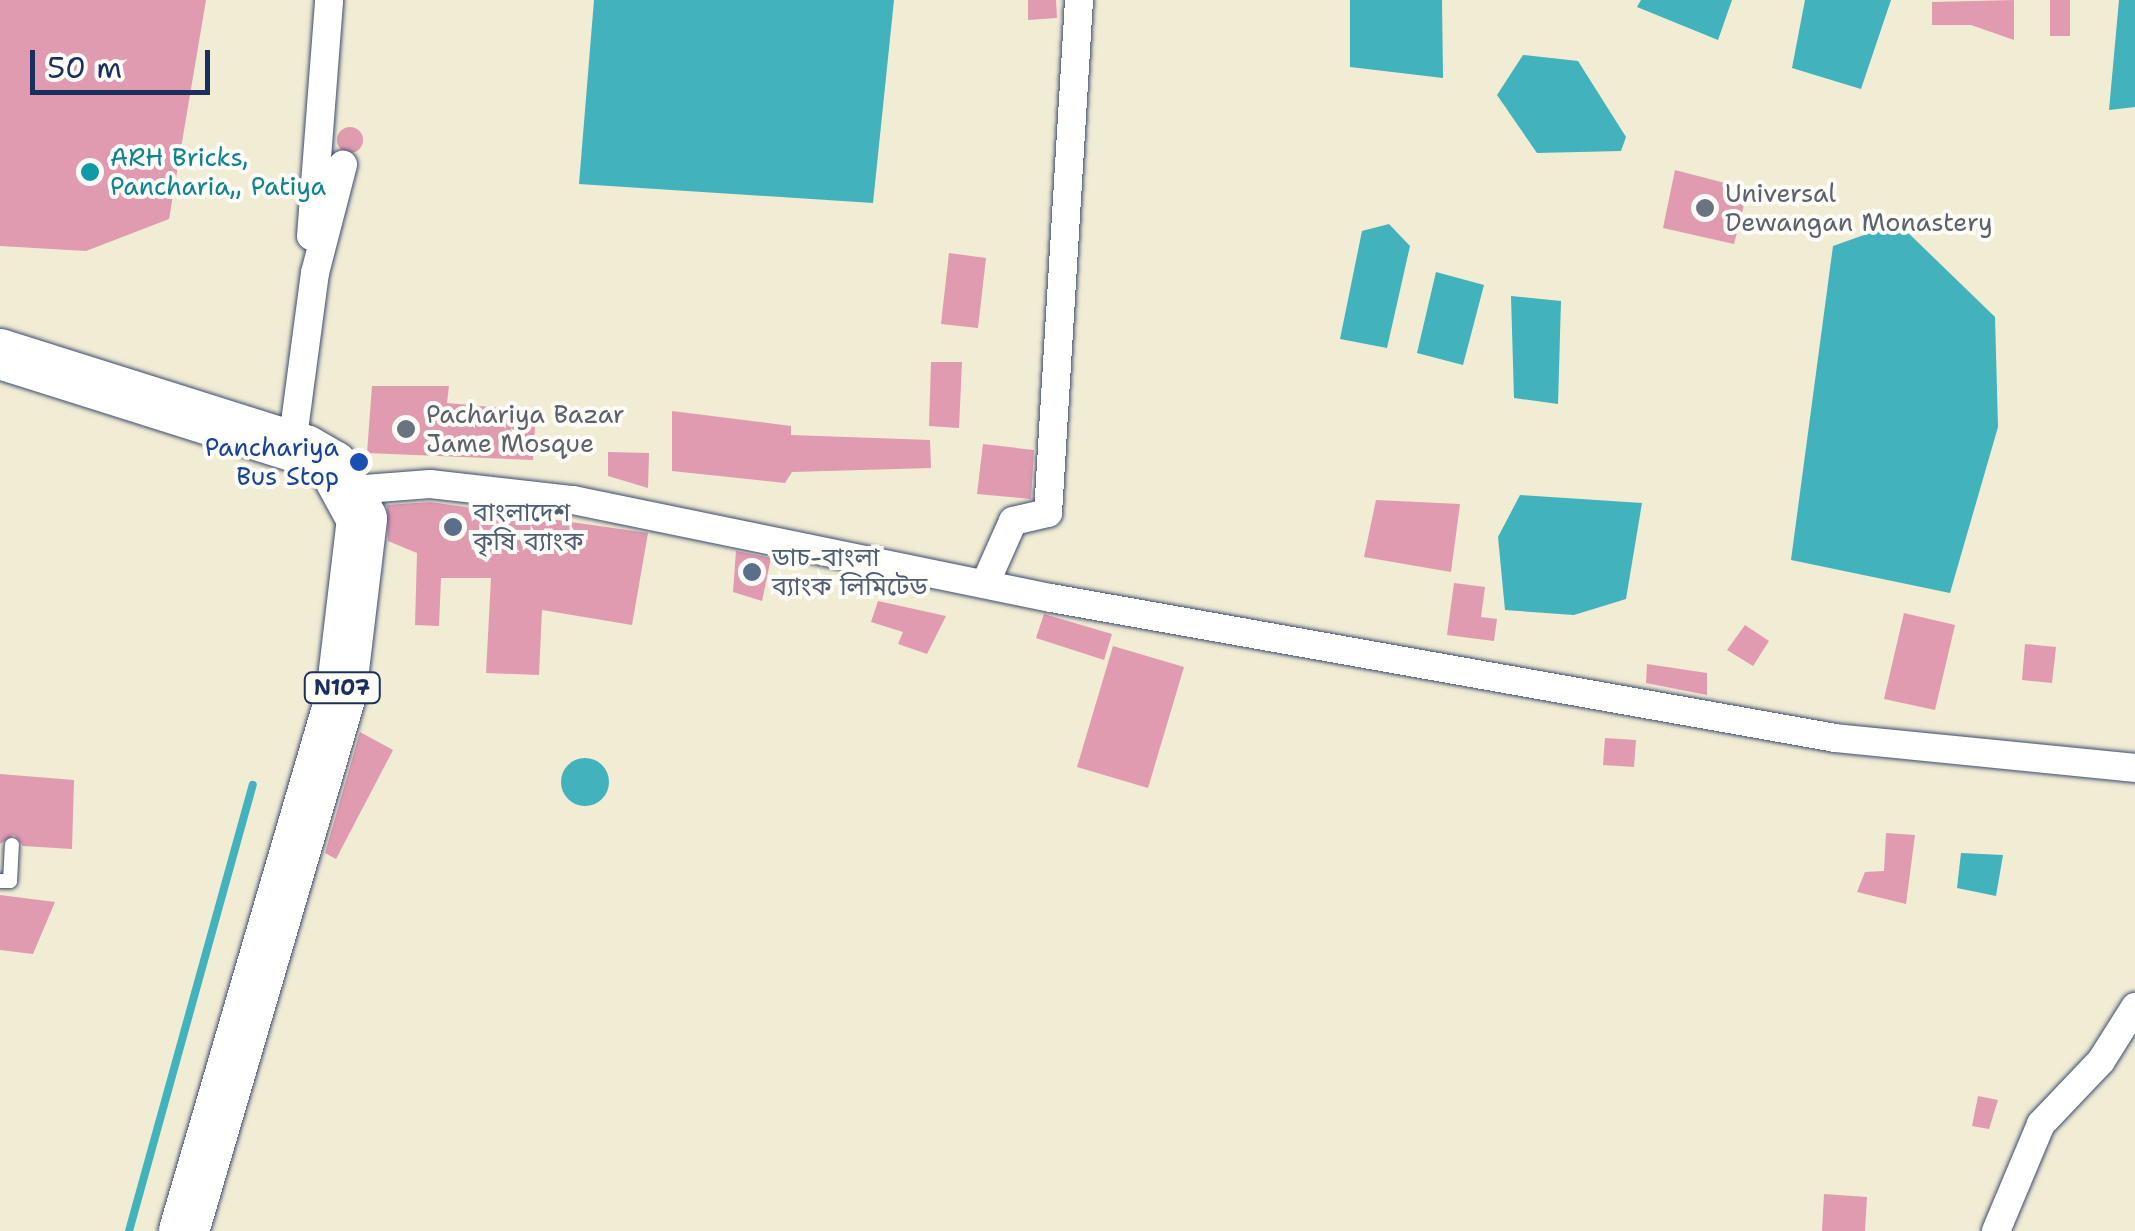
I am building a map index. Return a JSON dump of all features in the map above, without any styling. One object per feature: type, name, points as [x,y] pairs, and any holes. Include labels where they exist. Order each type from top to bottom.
[{"type":"highway","points":[[0,354],[292,446],[333,466],[352,490]]},
{"type":"highway","name":"N107","points":[[184,1231],[341,695],[364,554],[352,490]]},
{"type":"street","points":[[292,446],[315,273],[330,0]]},
{"type":"street","points":[[985,584],[1013,521],[1048,513],[1080,0]]},
{"type":"street","points":[[315,273],[344,164]]},
{"type":"street","points":[[352,490],[430,484],[573,500],[985,584],[1836,738],[2135,768]]},
{"type":"street","points":[[1996,1231],[2040,1124],[2101,1061],[2135,1007]]},
{"type":"lane","points":[[0,881],[10,881],[12,845]]},
{"type":"water","points":[[594,0],[894,0],[873,203],[579,184]]},
{"type":"water","points":[[1350,0],[1442,0],[1443,78],[1350,67]]},
{"type":"water","points":[[1641,0],[1732,0],[1718,40],[1637,7]]},
{"type":"water","points":[[1805,0],[1891,0],[1861,89],[1792,68]]},
{"type":"water","points":[[2119,0],[2135,0],[2135,107],[2109,110]]},
{"type":"water","points":[[1523,55],[1578,61],[1626,137],[1621,151],[1537,153],[1497,95]]},
{"type":"water","points":[[1898,223],[1995,317],[1998,427],[1950,593],[1791,560],[1833,246]]},
{"type":"water","points":[[1389,224],[1410,246],[1387,348],[1340,339],[1362,231]]},
{"type":"water","points":[[1436,272],[1484,285],[1463,365],[1417,353]]},
{"type":"water","points":[[1511,296],[1561,301],[1558,404],[1514,398]]},
{"type":"water","points":[[1520,495],[1642,503],[1626,599],[1574,615],[1505,610],[1498,537]]},
{"type":"water","points":[[585,758],[602,765],[609,782],[602,799],[585,806],[568,799],[561,782],[568,765]]},
{"type":"water","points":[[1961,853],[2003,855],[1996,896],[1957,888]]},
{"type":"building","name":"ARH Bricks, Pancharia,, Patiya","points":[[0,0],[206,0],[169,219],[86,251],[0,246]]},
{"type":"building","points":[[1028,0],[1056,0],[1057,18],[1028,20]]},
{"type":"building","points":[[2014,0],[2014,40],[1971,25],[1932,25],[1932,2]]},
{"type":"building","points":[[2050,0],[2070,0],[2070,36],[2050,36]]},
{"type":"building","points":[[350,127],[359,131],[363,140],[359,149],[350,153],[341,149],[337,140],[341,131]]},
{"type":"building","name":"Universal Dewangan Monastery","points":[[1675,170],[1748,189],[1734,244],[1663,228]]},
{"type":"building","points":[[949,253],[986,258],[978,328],[941,324]]},
{"type":"building","points":[[931,362],[962,362],[959,428],[929,426]]},
{"type":"building","points":[[372,386],[449,386],[447,403],[536,411],[533,460],[367,453]]},
{"type":"building","points":[[672,411],[791,426],[791,435],[930,440],[931,468],[792,472],[785,483],[672,471]]},
{"type":"building","points":[[983,444],[1034,450],[1031,499],[977,494]]},
{"type":"building","points":[[608,452],[649,453],[648,488],[608,476]]},
{"type":"building","points":[[1376,500],[1460,504],[1451,572],[1364,557]]},
{"type":"building","points":[[430,502],[648,533],[632,625],[542,610],[539,675],[486,673],[491,578],[441,578],[439,626],[415,625],[417,553],[388,541],[387,505]]},
{"type":"building","name":"ডাচ-বাংলা ব্যাংক লিমিটেড","points":[[736,551],[771,558],[762,601],[733,592]]},
{"type":"building","points":[[849,574],[870,579],[869,596],[848,594]]},
{"type":"building","points":[[1454,583],[1485,587],[1481,617],[1497,619],[1494,641],[1447,635]]},
{"type":"building","points":[[878,601],[946,616],[927,654],[898,644],[903,632],[871,622]]},
{"type":"building","points":[[1904,613],[1955,625],[1935,710],[1884,699]]},
{"type":"building","points":[[1044,614],[1112,634],[1104,660],[1036,638]]},
{"type":"building","points":[[1745,625],[1769,641],[1753,666],[1727,650]]},
{"type":"building","points":[[2025,644],[2056,647],[2052,683],[2022,680]]},
{"type":"building","points":[[1113,646],[1184,667],[1148,788],[1077,767]]},
{"type":"building","points":[[1647,664],[1707,673],[1707,695],[1646,683]]},
{"type":"building","points":[[360,732],[393,750],[336,859],[325,853]]},
{"type":"building","points":[[1605,738],[1636,740],[1634,767],[1603,765]]},
{"type":"building","points":[[0,774],[74,780],[72,849],[23,846],[14,835],[0,844]]},
{"type":"building","points":[[1886,833],[1915,835],[1906,904],[1857,892],[1865,872],[1884,871]]},
{"type":"building","points":[[0,895],[55,902],[33,954],[0,950]]},
{"type":"building","points":[[1978,1096],[1998,1100],[1989,1129],[1972,1126]]},
{"type":"building","points":[[1824,1194],[1867,1197],[1865,1231],[1822,1231]]},
{"type":"waterway","points":[[129,1231],[253,785]]},
{"type":"place","name":"ARH Bricks, Pancharia,, Patiya","points":[[90,172]]},
{"type":"place","name":"Universal Dewangan Monastery","points":[[1705,208]]},
{"type":"place","name":"Pachariya Bazar Jame Mosque","points":[[406,429]]},
{"type":"place","name":"Panchariya Bus Stop","points":[[359,462]]},
{"type":"place","name":"বাংলাদেশ কৃষি ব্যাংক","points":[[453,527]]},
{"type":"place","name":"ডাচ-বাংলা ব্যাংক লিমিটেড","points":[[752,572]]}]
